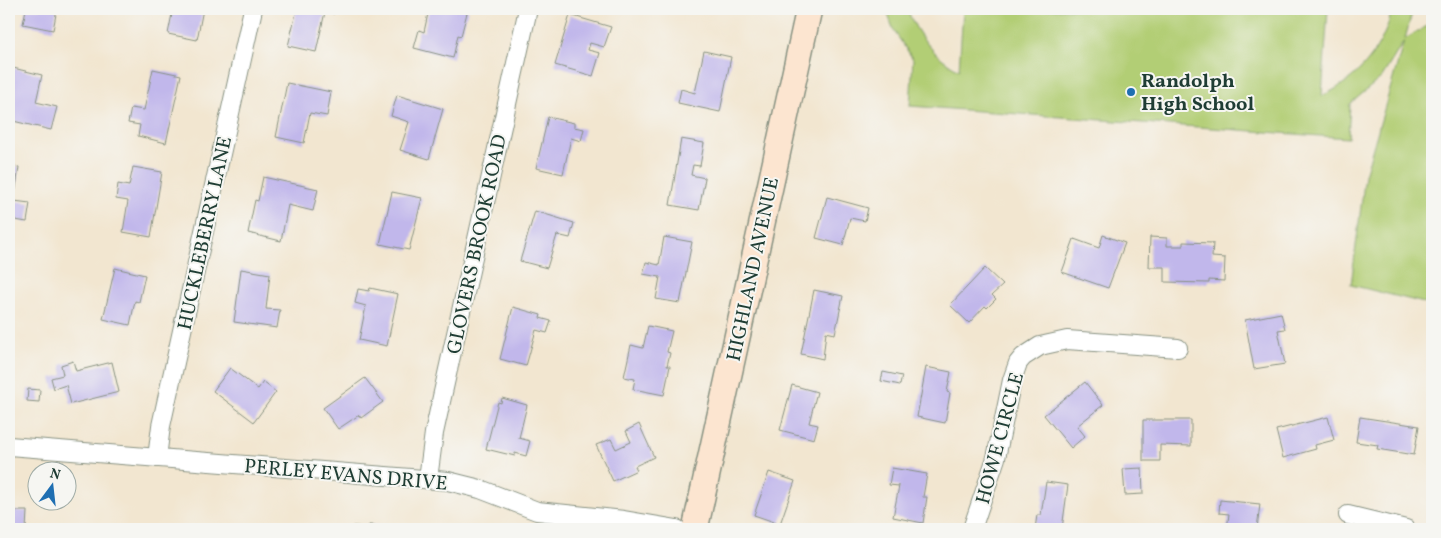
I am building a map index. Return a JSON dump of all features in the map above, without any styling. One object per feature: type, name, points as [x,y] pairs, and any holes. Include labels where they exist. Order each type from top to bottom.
[{"type":"street","name":"HUCKLEBERRY LANE","points":[[157,458],[161,426],[253,9]]},
{"type":"street","name":"GLOVERS BROOK ROAD","points":[[428,479],[434,434],[528,9]]},
{"type":"street","name":"HIGHLAND AVENUE","points":[[695,529],[809,9]]},
{"type":"street","name":"HOWE CIRCLE","points":[[972,529],[991,478],[1015,371],[1018,363],[1031,350],[1048,343],[1067,340],[1178,348]]},
{"type":"street","name":"PERLEY EVANS DRIVE","points":[[9,446],[428,479],[466,484],[537,511],[624,520],[677,529]]},
{"type":"street","points":[[1348,515],[1406,529]]},
{"type":"green space","points":[[886,9],[907,9],[916,28],[927,44],[959,70],[963,9],[1328,9],[1322,96],[1347,81],[1368,61],[1383,37],[1392,9],[1413,9],[1405,39],[1432,23],[1432,305],[1351,285],[1365,175],[1404,41],[1382,77],[1350,104],[1348,138],[910,106],[913,59],[894,31]]},
{"type":"building","points":[[26,9],[57,9],[53,30],[23,24]]},
{"type":"building","points":[[173,9],[203,9],[197,40],[168,34]]},
{"type":"building","points":[[297,9],[335,9],[334,14],[325,12],[316,52],[288,46]]},
{"type":"building","points":[[429,9],[468,9],[461,36],[458,35],[453,58],[414,48],[419,30],[424,32]]},
{"type":"building","points":[[570,15],[611,27],[604,47],[590,43],[588,50],[600,53],[593,76],[555,65]]},
{"type":"building","points":[[704,51],[731,57],[720,112],[678,103],[681,89],[695,93]]},
{"type":"building","points":[[9,67],[42,75],[36,102],[57,107],[51,130],[9,120]]},
{"type":"building","points":[[153,69],[181,75],[166,143],[138,136],[140,125],[128,123],[131,108],[144,110]]},
{"type":"building","points":[[287,83],[331,92],[327,116],[310,113],[304,143],[276,137]]},
{"type":"building","points":[[397,95],[443,109],[429,159],[400,150],[409,122],[391,116]]},
{"type":"building","points":[[548,117],[574,123],[574,127],[584,129],[581,141],[571,138],[563,174],[536,168]]},
{"type":"building","points":[[681,139],[704,143],[700,166],[693,165],[691,175],[705,178],[699,210],[670,205]]},
{"type":"building","points":[[9,165],[19,167],[14,201],[30,203],[27,222],[9,219]]},
{"type":"building","points":[[133,167],[162,172],[151,237],[123,232],[128,201],[116,199],[118,184],[129,186]]},
{"type":"building","points":[[263,177],[318,189],[313,211],[288,205],[281,241],[248,233],[255,200],[258,201]]},
{"type":"building","points":[[392,192],[422,198],[409,250],[380,244]]},
{"type":"building","points":[[827,197],[868,208],[865,221],[850,218],[843,245],[816,238]]},
{"type":"building","points":[[535,211],[574,223],[570,238],[557,235],[547,268],[520,261]]},
{"type":"building","points":[[1103,235],[1125,243],[1108,288],[1062,272],[1074,239],[1099,248]]},
{"type":"building","points":[[664,237],[692,242],[680,303],[656,299],[660,277],[643,274],[646,262],[659,265]]},
{"type":"building","points":[[1150,237],[1167,238],[1167,246],[1183,246],[1183,242],[1213,243],[1212,257],[1225,258],[1224,281],[1209,280],[1209,283],[1165,282],[1165,267],[1149,267]]},
{"type":"building","points":[[115,268],[145,275],[139,302],[135,301],[130,325],[103,319]]},
{"type":"building","points":[[985,268],[1003,285],[992,295],[996,299],[987,308],[985,306],[969,323],[950,305]]},
{"type":"building","points":[[241,269],[270,274],[266,309],[280,310],[277,328],[234,322]]},
{"type":"building","points":[[370,288],[398,294],[387,346],[359,340],[366,306],[355,303],[358,289],[369,291]]},
{"type":"building","points":[[814,290],[843,296],[835,334],[826,332],[823,359],[801,354]]},
{"type":"building","points":[[513,307],[541,315],[540,318],[551,321],[547,333],[536,330],[526,366],[500,359]]},
{"type":"building","points":[[1281,313],[1285,329],[1278,330],[1285,364],[1254,369],[1245,320]]},
{"type":"building","points":[[648,326],[672,331],[667,352],[670,353],[667,366],[670,366],[664,395],[633,389],[635,379],[624,377],[631,345],[643,348]]},
{"type":"building","points":[[73,361],[76,371],[112,362],[119,392],[71,404],[66,385],[54,389],[51,378],[63,375],[61,365]]},
{"type":"building","points":[[926,367],[951,372],[947,392],[950,393],[945,423],[917,417]]},
{"type":"building","points":[[230,368],[258,389],[263,382],[276,392],[254,422],[213,391]]},
{"type":"building","points":[[883,372],[902,376],[900,385],[881,381]]},
{"type":"building","points":[[365,378],[383,402],[361,418],[359,415],[338,429],[323,408]]},
{"type":"building","points":[[1085,382],[1103,405],[1077,426],[1085,436],[1071,448],[1044,415]]},
{"type":"building","points":[[792,385],[817,392],[809,423],[818,425],[814,439],[780,430]]},
{"type":"building","points":[[28,389],[40,390],[39,402],[27,401]]},
{"type":"building","points":[[502,398],[527,405],[519,438],[530,441],[526,456],[515,453],[515,456],[486,449],[498,402],[501,403]]},
{"type":"building","points":[[1328,417],[1334,440],[1315,445],[1316,449],[1283,458],[1276,430]]},
{"type":"building","points":[[1360,417],[1419,426],[1414,455],[1377,449],[1378,445],[1356,442]]},
{"type":"building","points":[[1143,420],[1191,420],[1191,446],[1160,445],[1160,461],[1143,461]]},
{"type":"building","points":[[639,424],[654,457],[635,466],[637,470],[613,481],[596,445],[611,439],[616,449],[631,442],[626,431]]},
{"type":"building","points":[[892,468],[927,474],[923,497],[927,497],[923,523],[893,517],[899,486],[889,485]]},
{"type":"building","points":[[1142,468],[1143,494],[1125,495],[1123,469]]},
{"type":"building","points":[[769,472],[795,481],[780,524],[754,515]]},
{"type":"building","points":[[1046,482],[1068,485],[1062,529],[1035,529],[1037,515],[1041,515]]},
{"type":"building","points":[[1220,500],[1260,504],[1257,529],[1227,529],[1229,514],[1219,513]]},
{"type":"building","points":[[9,511],[27,511],[26,529],[9,529]]},
{"type":"building","points":[[278,524],[303,528],[303,529],[277,529]]},
{"type":"building","points":[[369,525],[400,527],[399,529],[353,529],[353,526],[368,527]]},
{"type":"place","name":"Randolph High School","points":[[1131,92]]}]
